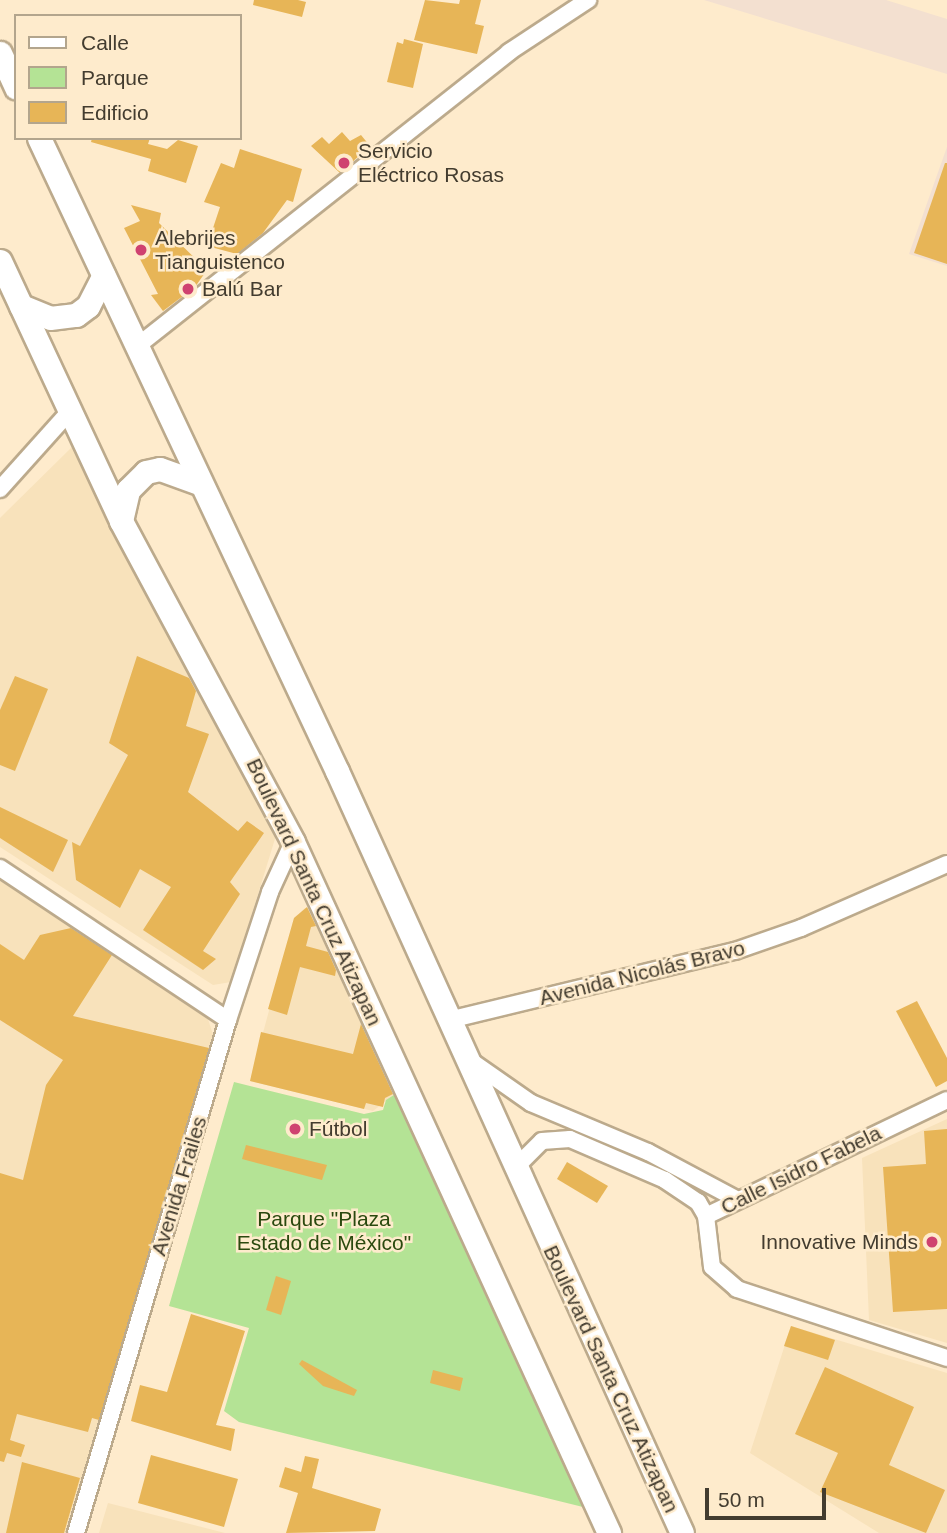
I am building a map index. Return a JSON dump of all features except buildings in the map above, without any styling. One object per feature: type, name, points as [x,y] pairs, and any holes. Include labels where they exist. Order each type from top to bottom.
[{"type":"main road","points":[[0,53],[14,83]]},
{"type":"main road","points":[[21,306],[50,318],[76,315],[88,306],[103,276],[40,140]]},
{"type":"main road","name":"Boulevard Santa Cruz Atizapan","points":[[0,261],[121,521],[293,842],[609,1533]]},
{"type":"main road","name":"Boulevard Santa Cruz Atizapan","points":[[103,276],[449,1020],[682,1533]]},
{"type":"main road","points":[[121,521],[128,490],[146,472],[160,469],[199,483]]},
{"type":"street","points":[[135,347],[509,52],[588,0]]},
{"type":"street","points":[[0,489],[69,412]]},
{"type":"street","name":"Avenida Frailes","points":[[76,1533],[228,1020],[271,892],[293,842]]},
{"type":"street","name":"Avenida Nicolás Bravo","points":[[449,1020],[735,951],[801,928],[947,864]]},
{"type":"street","points":[[0,867],[228,1020]]},
{"type":"street","points":[[465,1057],[531,1102],[648,1152],[738,1200]]},
{"type":"street","name":"Calle Isidro Fabela","points":[[947,1100],[706,1216],[712,1268],[737,1289],[947,1358]]},
{"type":"street","points":[[515,1168],[542,1141],[570,1139],[665,1180],[698,1202],[706,1216]]},
{"type":"shaded area","points":[[704,0],[886,0],[947,19],[947,74]]},
{"type":"shaded area","points":[[947,147],[947,266],[909,254]]},
{"type":"shaded area","points":[[75,444],[278,829],[231,982],[213,985],[0,847],[0,518]]},
{"type":"shaded area","points":[[0,880],[206,1013],[218,1050],[72,1533],[0,1533]]},
{"type":"shaded area","points":[[305,908],[311,908],[403,1088],[373,1111],[250,1081],[294,918]]},
{"type":"shaded area","points":[[947,1119],[947,1343],[869,1320],[862,1158]]},
{"type":"shaded area","points":[[791,1326],[947,1373],[947,1533],[879,1533],[750,1453]]},
{"type":"shaded area","points":[[108,1503],[225,1533],[99,1533]]},
{"type":"green space","name":"Parque \"Plaza Estado de México\"","points":[[234,1082],[364,1114],[383,1110],[386,1100],[397,1093],[583,1507],[239,1422],[224,1411],[249,1328],[169,1306]]},
{"type":"place","name":"Servicio Eléctrico Rosas","points":[[344,163]]},
{"type":"place","name":"Alebrijes Tianguistenco","points":[[141,250]]},
{"type":"place","name":"Balú Bar","points":[[188,289]]},
{"type":"place","name":"Fútbol","points":[[295,1129]]},
{"type":"place","name":"Innovative Minds","points":[[932,1242]]}]
